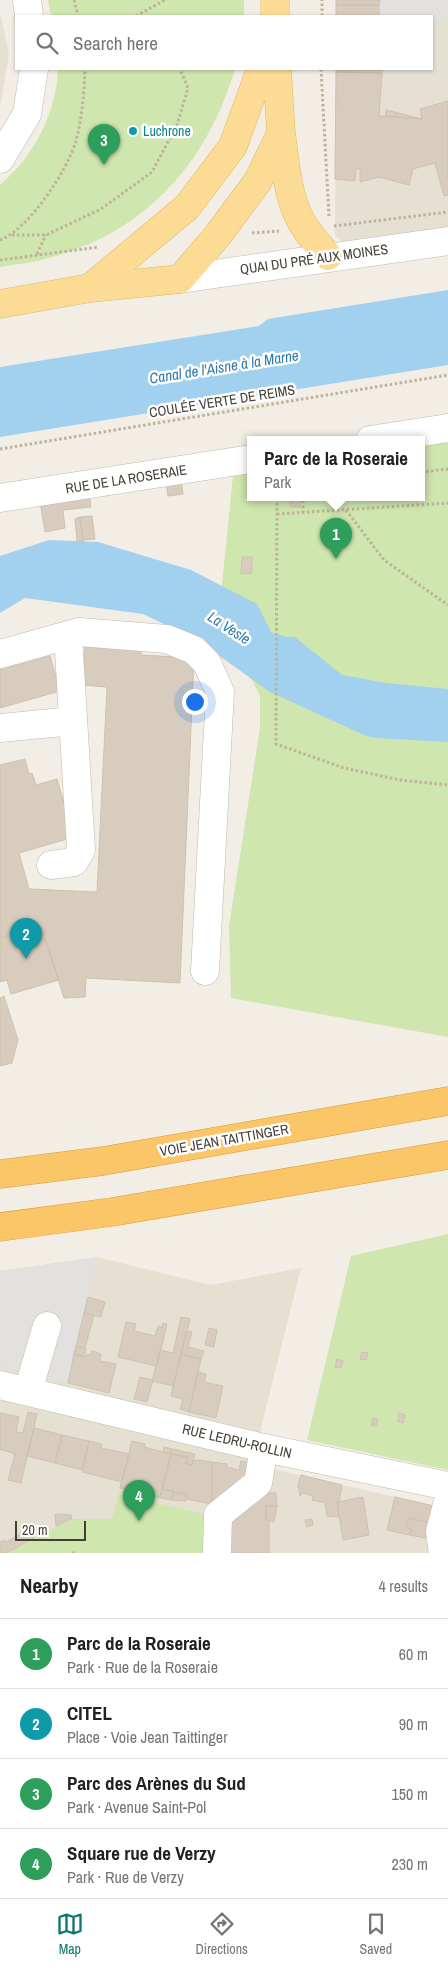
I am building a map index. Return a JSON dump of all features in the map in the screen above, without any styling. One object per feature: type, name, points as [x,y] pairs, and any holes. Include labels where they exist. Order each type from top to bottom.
[{"type":"highway","name":"VOIE JEAN TAITTINGER","points":[[0,1174],[103,1161],[448,1101]]},
{"type":"highway","points":[[0,1226],[112,1212],[448,1155]]},
{"type":"main road","points":[[275,0],[275,15]]},
{"type":"main road","points":[[90,288],[187,207],[233,146],[261,70]]},
{"type":"main road","points":[[277,70],[281,133],[291,194],[298,216],[328,256]]},
{"type":"main road","points":[[0,304],[90,288],[180,279],[218,235],[258,181],[281,133]]},
{"type":"street","points":[[27,0],[30,15]]},
{"type":"street","points":[[0,159],[27,114],[34,70]]},
{"type":"street","name":"QUAI DU PRÉ AUX MOINES","points":[[180,279],[328,256],[448,241]]},
{"type":"street","points":[[396,436],[448,428]]},
{"type":"street","name":"RUE DE LA ROSERAIE","points":[[0,498],[247,460]]},
{"type":"street","points":[[0,654],[79,632],[167,639],[194,650],[207,663],[220,692],[205,971]]},
{"type":"street","points":[[51,864],[74,862],[81,850],[68,635]]},
{"type":"street","points":[[0,728],[73,721]]},
{"type":"street","points":[[28,1391],[47,1326]]},
{"type":"street","name":"RUE LEDRU-ROLLIN","points":[[0,1385],[264,1448],[448,1486]]},
{"type":"street","points":[[217,1553],[218,1515],[258,1483],[264,1448]]},
{"type":"street","points":[[443,1553],[440,1532],[448,1501]]},
{"type":"path","points":[[74,0],[78,15]]},
{"type":"path","points":[[138,15],[165,0]]},
{"type":"path","points":[[322,0],[322,15]]},
{"type":"path","points":[[12,236],[53,187],[75,143],[81,111],[85,70]]},
{"type":"path","points":[[0,240],[12,236],[46,236],[101,209],[152,172],[177,125],[188,88],[180,70]]},
{"type":"path","points":[[321,70],[329,217]]},
{"type":"path","points":[[360,223],[448,212]]},
{"type":"path","points":[[37,254],[46,236]]},
{"type":"path","points":[[0,260],[101,247]]},
{"type":"path","name":"COULÉE VERTE DE REIMS","points":[[0,449],[448,375]]},
{"type":"path","points":[[425,472],[448,469]]},
{"type":"path","points":[[277,501],[276,744],[344,768],[400,780],[448,785]]},
{"type":"path","points":[[302,513],[303,501]]},
{"type":"path","points":[[277,514],[448,503]]},
{"type":"path","points":[[346,510],[384,560],[448,605]]},
{"type":"path","points":[[72,1553],[77,1553]]},
{"type":"shaded area","points":[[336,0],[448,0],[448,231],[349,247],[335,235],[336,70],[433,70],[433,15],[336,15]]},
{"type":"shaded area","points":[[380,0],[448,0],[448,21],[433,21],[433,15],[379,15]]},
{"type":"shaded area","points":[[0,12],[9,54],[0,108]]},
{"type":"shaded area","points":[[97,1257],[210,1285],[301,1268],[261,1428],[255,1465],[448,1509],[448,1553],[0,1553],[0,1271]]},
{"type":"shaded area","points":[[97,1257],[68,1383],[0,1367],[0,1271]]},
{"type":"green space","points":[[48,0],[244,0],[244,15],[51,15]]},
{"type":"green space","points":[[58,70],[235,70],[209,133],[191,161],[170,186],[146,209],[119,228],[89,244],[49,258],[0,267],[0,185],[23,161],[41,133],[48,118]]},
{"type":"green space","points":[[448,435],[448,1037],[231,998],[229,926],[260,728],[260,696],[251,678],[215,653],[234,466],[247,464],[247,501],[425,501],[425,439]]},
{"type":"green space","points":[[448,1234],[448,1470],[307,1440],[351,1256]]},
{"type":"green space","points":[[119,1494],[211,1516],[210,1553],[6,1553],[71,1519],[112,1519]]},
{"type":"water","name":"Canal de l'Aisne à la Marne","points":[[448,290],[448,365],[0,437],[0,367],[259,326],[268,319]]},
{"type":"water","name":"La Vesle","points":[[49,540],[98,542],[191,570],[257,604],[271,632],[287,637],[295,637],[342,675],[386,683],[448,689],[448,742],[366,736],[270,692],[199,641],[143,614],[25,598],[0,613],[0,556]]},
{"type":"building","points":[[336,0],[380,0],[379,5],[336,5]]},
{"type":"building","points":[[336,5],[379,5],[379,15],[336,15]]},
{"type":"building","points":[[336,70],[382,70],[382,73],[336,72]]},
{"type":"building","points":[[336,72],[382,73],[379,116],[422,119],[420,109],[448,101],[448,195],[444,196],[435,163],[413,169],[409,185],[379,177],[360,182],[360,169],[356,169],[355,181],[335,179]]},
{"type":"building","points":[[386,110],[422,119],[385,116]]},
{"type":"building","points":[[180,472],[183,494],[168,496],[165,475]]},
{"type":"building","points":[[88,487],[91,507],[63,510],[65,528],[45,532],[39,496]]},
{"type":"building","points":[[290,501],[300,501],[300,507],[290,507]]},
{"type":"building","points":[[92,516],[95,539],[83,540],[80,517]]},
{"type":"building","points":[[80,517],[83,542],[77,541],[75,519]]},
{"type":"building","points":[[242,557],[252,557],[252,573],[241,574]]},
{"type":"building","points":[[85,645],[141,647],[141,655],[194,658],[180,983],[86,978],[85,997],[64,998],[41,926],[0,938],[0,765],[25,759],[29,774],[32,773],[36,785],[57,779],[74,837],[19,853],[29,889],[97,892],[107,687],[83,685]]},
{"type":"building","points":[[50,656],[60,691],[0,708],[0,670]]},
{"type":"building","points":[[41,926],[59,980],[11,994],[7,980],[0,982],[0,938]]},
{"type":"building","points":[[4,996],[18,1040],[12,1063],[0,1066],[0,998]]},
{"type":"building","points":[[88,1297],[105,1302],[101,1317],[84,1313]]},
{"type":"building","points":[[84,1313],[94,1315],[85,1348],[76,1346]]},
{"type":"building","points":[[181,1317],[190,1319],[173,1386],[152,1381],[160,1350],[173,1353]]},
{"type":"building","points":[[126,1322],[136,1324],[134,1331],[155,1336],[158,1326],[162,1327],[163,1323],[167,1324],[157,1366],[118,1357]]},
{"type":"building","points":[[209,1328],[217,1330],[214,1347],[205,1345]]},
{"type":"building","points":[[186,1331],[192,1332],[188,1347],[204,1351],[201,1359],[181,1354]]},
{"type":"building","points":[[76,1346],[86,1349],[84,1357],[74,1354]]},
{"type":"building","points":[[92,1351],[101,1354],[100,1361],[116,1364],[109,1393],[68,1383],[74,1354],[86,1357]]},
{"type":"building","points":[[362,1352],[368,1353],[366,1360],[360,1359]]},
{"type":"building","points":[[181,1354],[201,1359],[189,1412],[180,1409],[183,1399],[171,1396]]},
{"type":"building","points":[[337,1359],[343,1361],[341,1368],[335,1367]]},
{"type":"building","points":[[198,1372],[206,1374],[204,1382],[223,1386],[216,1418],[189,1412]]},
{"type":"building","points":[[140,1377],[153,1380],[147,1402],[134,1399]]},
{"type":"building","points":[[28,1412],[37,1414],[21,1483],[8,1480],[15,1454],[0,1449],[0,1413],[19,1417],[16,1432],[23,1433]]},
{"type":"building","points":[[399,1413],[405,1415],[403,1423],[398,1422]]},
{"type":"building","points":[[373,1418],[378,1419],[376,1426],[371,1425]]},
{"type":"building","points":[[34,1428],[62,1435],[55,1463],[27,1456]]},
{"type":"building","points":[[62,1435],[89,1441],[82,1470],[55,1463]]},
{"type":"building","points":[[89,1441],[102,1444],[101,1448],[129,1454],[122,1482],[82,1472]]},
{"type":"building","points":[[132,1441],[145,1444],[144,1447],[171,1454],[160,1498],[120,1488]]},
{"type":"building","points":[[164,1447],[172,1449],[171,1454],[163,1452]]},
{"type":"building","points":[[172,1449],[195,1454],[192,1465],[186,1464],[187,1457],[171,1454]]},
{"type":"building","points":[[171,1454],[187,1457],[186,1464],[192,1465],[193,1461],[197,1460],[212,1462],[212,1504],[186,1499],[187,1494],[162,1489]]},
{"type":"building","points":[[241,1461],[249,1463],[249,1483],[226,1501],[214,1499],[212,1504],[212,1462],[227,1464],[227,1467],[239,1470]]},
{"type":"building","points":[[301,1475],[342,1485],[339,1502],[337,1502],[339,1517],[327,1516],[325,1503],[312,1500],[313,1496],[303,1493],[300,1496],[298,1485]]},
{"type":"building","points":[[162,1489],[174,1492],[171,1500],[160,1498]]},
{"type":"building","points":[[174,1492],[187,1494],[186,1501],[171,1500]]},
{"type":"building","points":[[257,1493],[276,1493],[277,1506],[266,1506],[266,1520],[269,1520],[269,1553],[228,1553],[232,1515]]},
{"type":"building","points":[[363,1497],[369,1535],[343,1540],[337,1502]]},
{"type":"building","points":[[395,1497],[434,1506],[429,1523],[409,1518],[406,1528],[411,1529],[410,1535],[387,1530]]},
{"type":"building","points":[[266,1506],[277,1506],[274,1522],[266,1520]]},
{"type":"building","points":[[55,1514],[72,1515],[71,1519],[56,1526]]},
{"type":"building","points":[[409,1518],[429,1523],[425,1538],[410,1535],[411,1529],[406,1528]]},
{"type":"building","points":[[312,1519],[313,1525],[307,1527],[305,1520]]},
{"type":"building","points":[[29,1529],[34,1538],[6,1553],[0,1553],[0,1542],[5,1540],[6,1542]]},
{"type":"place","name":"Luchrone","points":[[133,131]]},
{"type":"place","name":"Parc des Arènes du Sud","points":[[104,165]]},
{"type":"place","name":"Parc de la Roseraie","points":[[336,559]]},
{"type":"place","name":"CITEL","points":[[26,959]]},
{"type":"place","name":"Square rue de Verzy","points":[[139,1521]]}]
